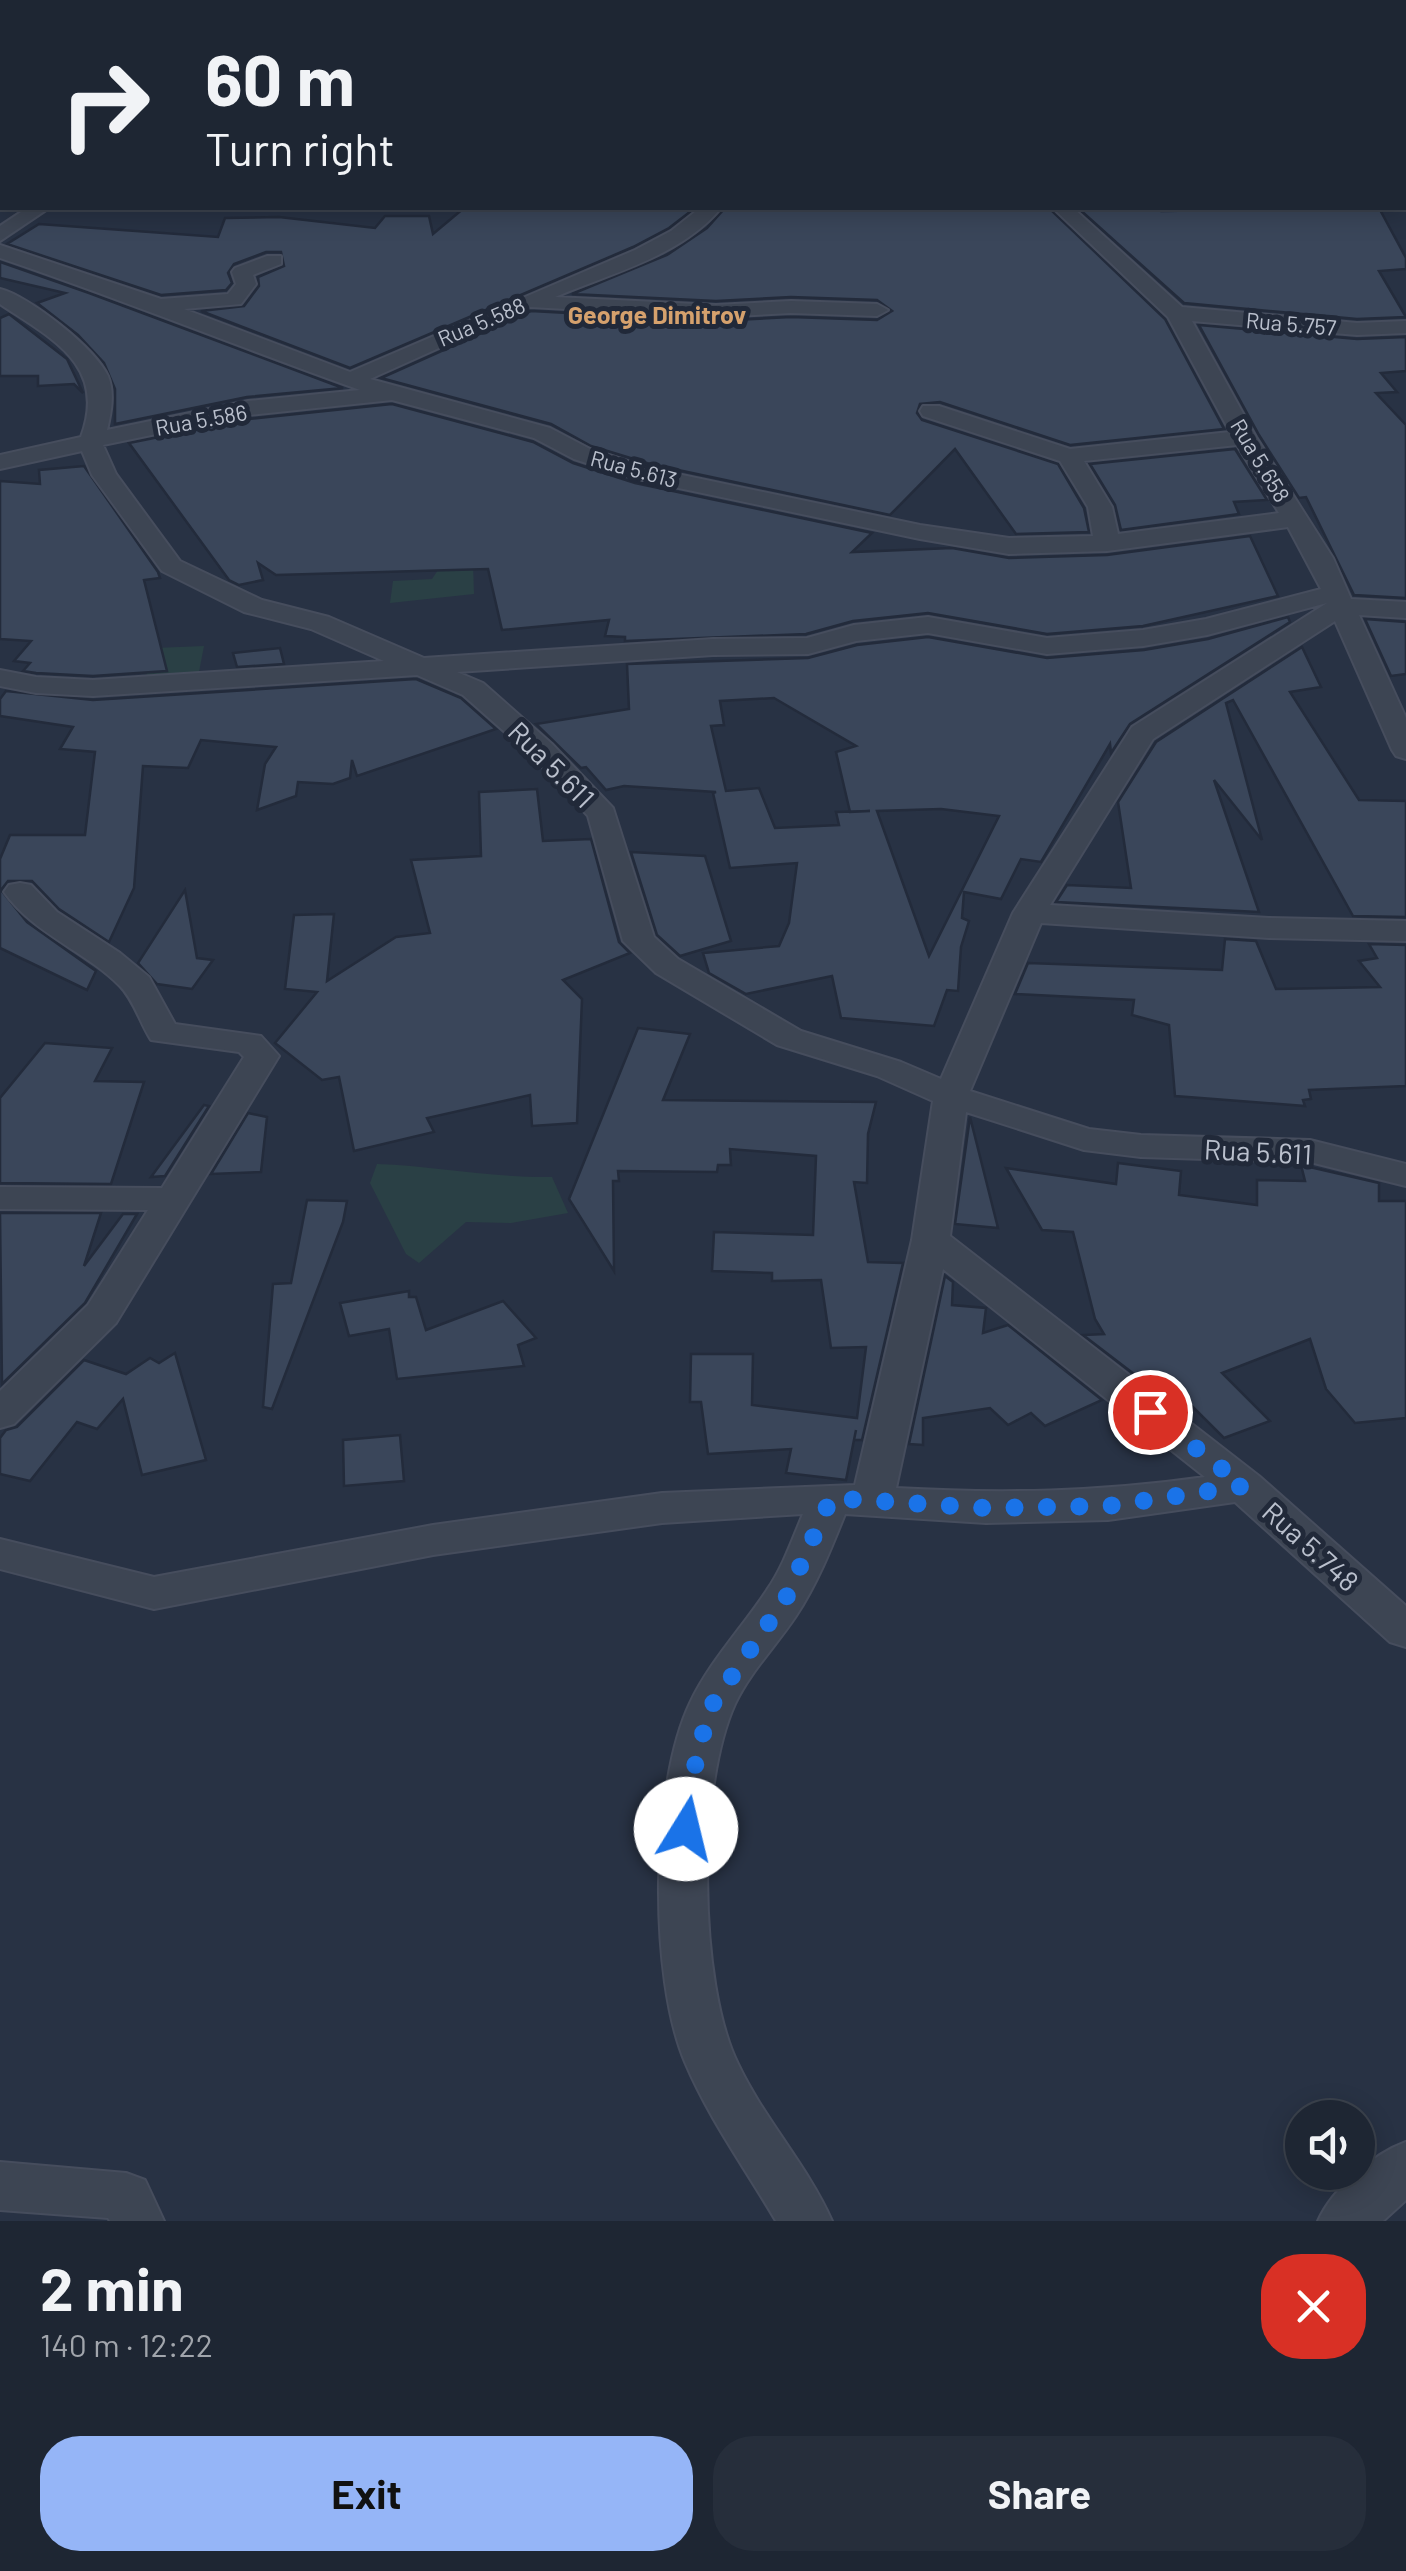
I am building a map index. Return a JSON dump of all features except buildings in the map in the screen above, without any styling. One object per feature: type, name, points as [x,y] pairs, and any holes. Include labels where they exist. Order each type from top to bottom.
[{"type":"street","points":[[0,235],[36,210]]},
{"type":"street","name":"Rua 5.588","points":[[354,378],[669,244],[709,210]]},
{"type":"street","name":"Rua 5.658","points":[[1064,210],[1176,313],[1244,437],[1296,518],[1406,750]]},
{"type":"street","name":"Rua 5.613","points":[[0,251],[154,303],[218,332],[404,398],[542,433],[582,454],[644,474],[920,532],[1009,546],[1107,544],[1296,518]]},
{"type":"street","points":[[154,303],[234,300],[246,284],[242,272],[245,268],[274,260]]},
{"type":"street","points":[[0,295],[43,323],[96,374],[100,396],[96,433],[90,442]]},
{"type":"street","points":[[525,302],[716,311],[791,307],[878,310]]},
{"type":"street","name":"Rua 5.757","points":[[1176,313],[1357,329],[1406,327]]},
{"type":"street","points":[[1357,329],[1391,348]]},
{"type":"street","name":"Rua 5.586","points":[[0,462],[253,409],[326,399],[404,398]]},
{"type":"street","points":[[931,411],[1070,456],[1244,437]]},
{"type":"street","name":"Rua 5.611","points":[[90,442],[104,475],[170,566],[253,606],[320,623],[473,689],[542,750],[602,814],[639,941],[667,966],[789,1038],[889,1068],[952,1096],[1084,1139],[1141,1146],[1310,1152],[1406,1175]]},
{"type":"street","points":[[1070,456],[1100,506],[1107,544]]},
{"type":"street","points":[[805,2221],[723,2088],[700,2034],[690,1970],[686,1829],[696,1760],[710,1708],[852,1499],[931,1240],[952,1096],[1029,913],[1142,733],[1338,600]]},
{"type":"street","points":[[0,678],[36,685],[93,688],[714,646],[808,646],[854,633],[928,625],[1037,645],[1066,645],[1207,627],[1338,600],[1406,610]]},
{"type":"street","points":[[0,1414],[102,1314],[262,1056],[248,1044],[163,1034],[137,984],[46,919],[20,892]]},
{"type":"street","points":[[1029,913],[1269,928],[1406,931]]},
{"type":"street","points":[[0,1198],[172,1199]]},
{"type":"street","name":"Rua 5.748","points":[[931,1240],[1244,1486],[1406,1631]]},
{"type":"street","points":[[0,1554],[65,1569],[119,1588],[154,1593],[434,1540],[662,1508],[852,1499],[986,1508],[1108,1506],[1244,1486]]},
{"type":"street","points":[[1346,2221],[1406,2166]]},
{"type":"street","points":[[0,2186],[116,2194],[126,2198],[137,2221]]},
{"type":"green space","points":[[473,563],[474,594],[390,603],[393,581],[432,579],[438,570]]},
{"type":"green space","points":[[204,646],[198,677],[145,679],[155,648]]},
{"type":"green space","points":[[377,1164],[552,1177],[568,1213],[511,1223],[466,1222],[419,1263],[406,1254],[370,1183]]},
{"type":"district","name":"George Dimitrov","points":[[657,314]]},
{"type":"route","points":[[686,1829],[696,1760],[710,1708],[786,1598],[831,1498],[986,1508],[1108,1506],[1244,1486],[1150,1412]]}]
